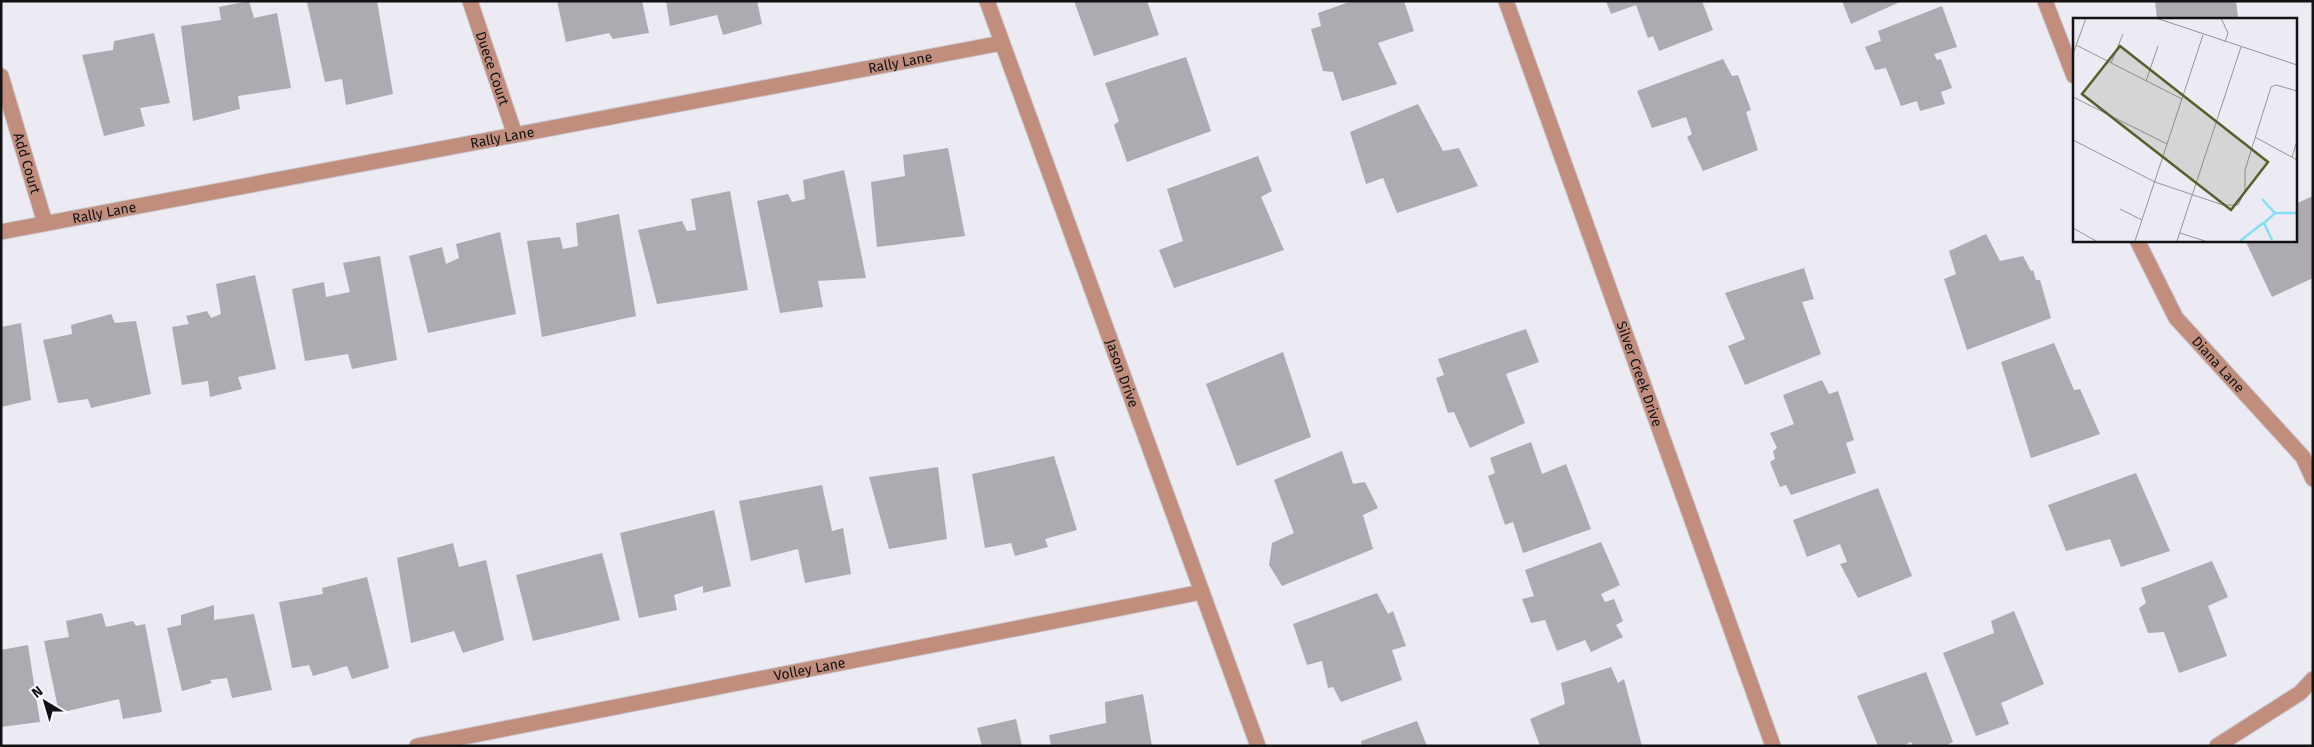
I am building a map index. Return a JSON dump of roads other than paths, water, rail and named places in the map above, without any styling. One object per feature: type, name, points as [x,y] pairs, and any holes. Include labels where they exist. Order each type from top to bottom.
[{"type":"street","name":"Duece Court","points":[[470,1],[515,135]]},
{"type":"street","name":"Jason Drive","points":[[987,1],[1258,746]]},
{"type":"street","name":"Silver Creek Drive","points":[[1506,1],[1774,746]]},
{"type":"street","points":[[2045,1],[2073,73]]},
{"type":"street","name":"Rally Lane","points":[[1,232],[1002,43]]},
{"type":"street","name":"Add Court","points":[[1,76],[45,223]]},
{"type":"street","name":"Diana Lane","points":[[2138,241],[2176,318],[2308,453],[2313,479]]},
{"type":"street","name":"Volley Lane","points":[[417,746],[1202,592]]},
{"type":"street","points":[[2217,746],[2300,693],[2313,679]]}]
